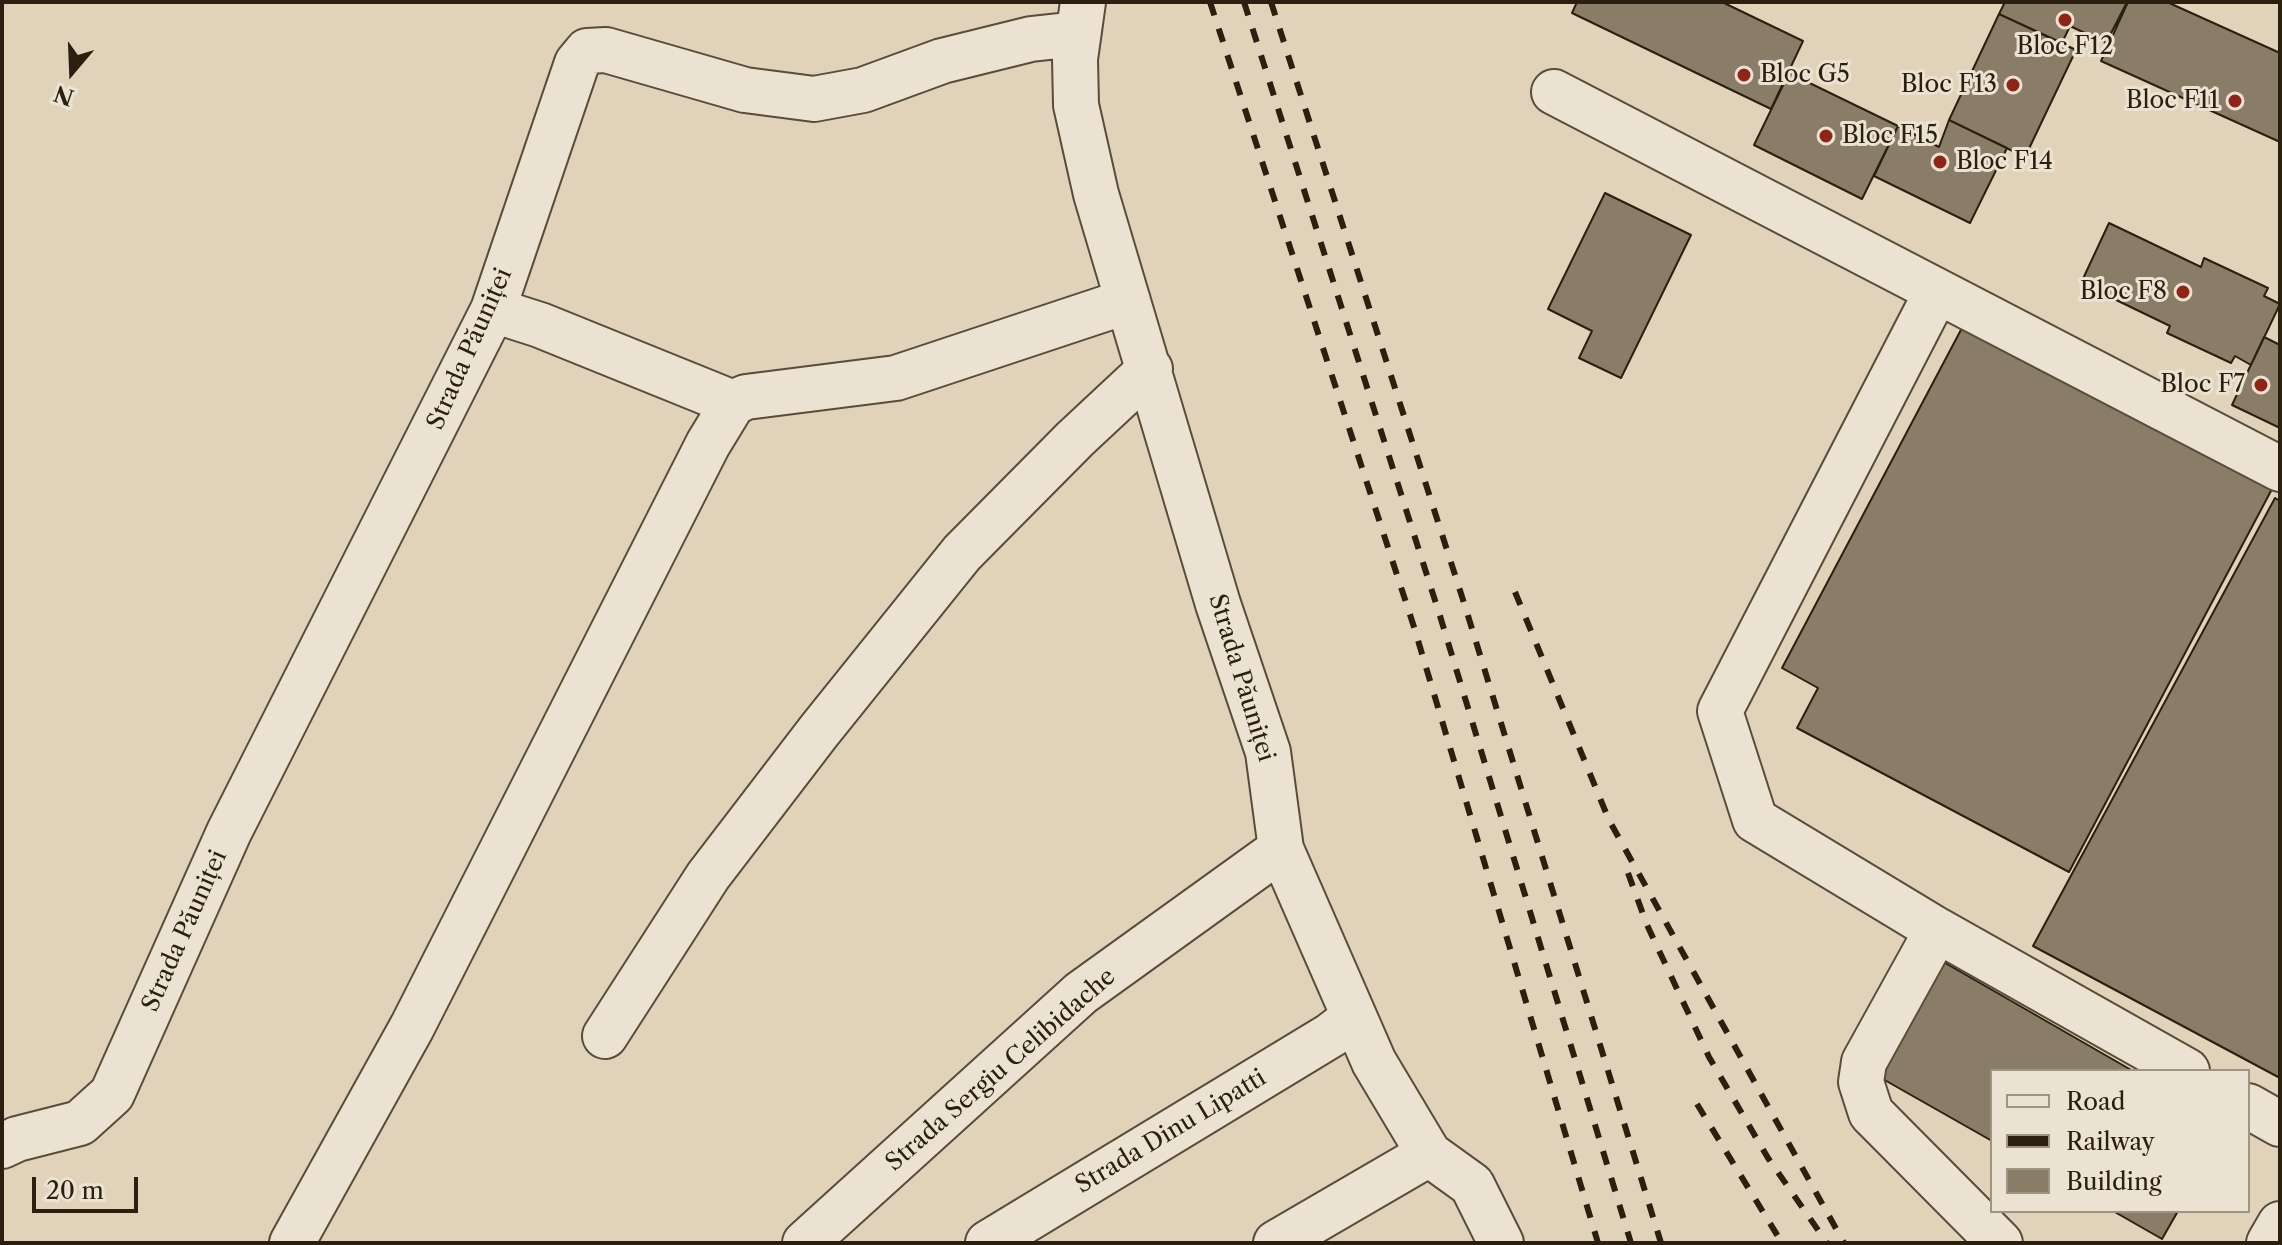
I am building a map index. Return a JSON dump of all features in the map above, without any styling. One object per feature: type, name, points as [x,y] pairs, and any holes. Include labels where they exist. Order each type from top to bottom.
[{"type":"street","name":"Strada Păuniței","points":[[2,1146],[17,1139],[80,1123],[112,1094],[229,832],[493,310],[577,63],[587,51],[606,50],[745,90],[814,99],[863,90],[942,61],[1016,43],[1080,18],[1076,105],[1096,194],[1218,604],[1268,752],[1281,849],[1374,1062],[1429,1154],[1472,1185],[1501,1243]]},
{"type":"street","points":[[1554,92],[2280,469]]},
{"type":"street","points":[[1937,291],[1720,711],[1755,820],[1937,930],[2183,1069]]},
{"type":"street","points":[[292,1243],[433,987],[700,458],[733,403],[746,397],[896,378],[1128,301]]},
{"type":"street","points":[[493,310],[540,325],[733,403]]},
{"type":"street","points":[[605,1036],[708,876],[962,553],[1075,439],[1150,369]]},
{"type":"street","name":"Strada Sergiu Celibidache","points":[[805,1243],[1081,993],[1281,849]]},
{"type":"street","points":[[1937,930],[1864,1062],[1861,1082],[1871,1113],[2000,1243]]},
{"type":"street","name":"Strada Dinu Lipatti","points":[[988,1243],[1318,1043],[1353,1018]]},
{"type":"street","points":[[2250,1107],[2280,1124]]},
{"type":"street","points":[[1276,1243],[1429,1154]]},
{"type":"street","points":[[2269,1243],[2280,1224]]},
{"type":"building","name":"Bloc G5","points":[[1577,2],[1722,2],[1803,41],[1771,109],[1572,13]]},
{"type":"building","name":"Bloc F12","points":[[2005,2],[2127,2],[2106,43],[2070,26],[2062,43],[1999,14]]},
{"type":"building","name":"Bloc F11","points":[[2128,2],[2167,2],[2280,53],[2280,142],[2101,61]]},
{"type":"building","name":"Bloc F13","points":[[1999,14],[2076,50],[2025,157],[1949,120]]},
{"type":"building","name":"Bloc F15","points":[[1789,73],[1898,126],[1862,199],[1754,145]]},
{"type":"building","name":"Bloc F14","points":[[1949,120],[2007,148],[1970,223],[1874,176],[1898,126],[1939,147]]},
{"type":"building","points":[[1605,193],[1691,235],[1621,378],[1579,358],[1592,331],[1548,309]]},
{"type":"building","name":"Bloc F8","points":[[2109,223],[2201,267],[2204,258],[2268,288],[2264,296],[2280,304],[2251,365],[2235,356],[2231,363],[2167,333],[2170,326],[2081,283]]},
{"type":"building","points":[[1963,326],[2272,489],[2069,872],[1797,728],[1818,688],[1782,668]]},
{"type":"building","name":"Bloc F7","points":[[2264,337],[2280,345],[2280,428],[2232,405]]},
{"type":"building","points":[[2275,498],[2280,501],[2280,1078],[2033,946]]},
{"type":"building","points":[[1940,960],[2130,1069],[1990,1069],[1990,1140],[1874,1074]]},
{"type":"building","points":[[2116,1213],[2177,1213],[2162,1239]]},
{"type":"railway","points":[[1210,2],[1414,627],[1598,1243]]},
{"type":"railway","points":[[1244,2],[1440,616],[1631,1243]]},
{"type":"railway","points":[[1271,2],[1465,606],[1661,1243]]},
{"type":"railway","points":[[1515,592],[1609,820],[1844,1243]]},
{"type":"railway","points":[[1628,873],[1647,925],[1709,1057],[1768,1158],[1827,1243]]},
{"type":"railway","points":[[1697,1104],[1782,1243]]},
{"type":"place","name":"Bloc F12","points":[[2065,20]]},
{"type":"place","name":"Bloc G5","points":[[1744,75]]},
{"type":"place","name":"Bloc F13","points":[[2013,85]]},
{"type":"place","name":"Bloc F11","points":[[2235,101]]},
{"type":"place","name":"Bloc F15","points":[[1826,136]]},
{"type":"place","name":"Bloc F14","points":[[1940,162]]},
{"type":"place","name":"Bloc F8","points":[[2183,292]]},
{"type":"place","name":"Bloc F7","points":[[2261,385]]}]
